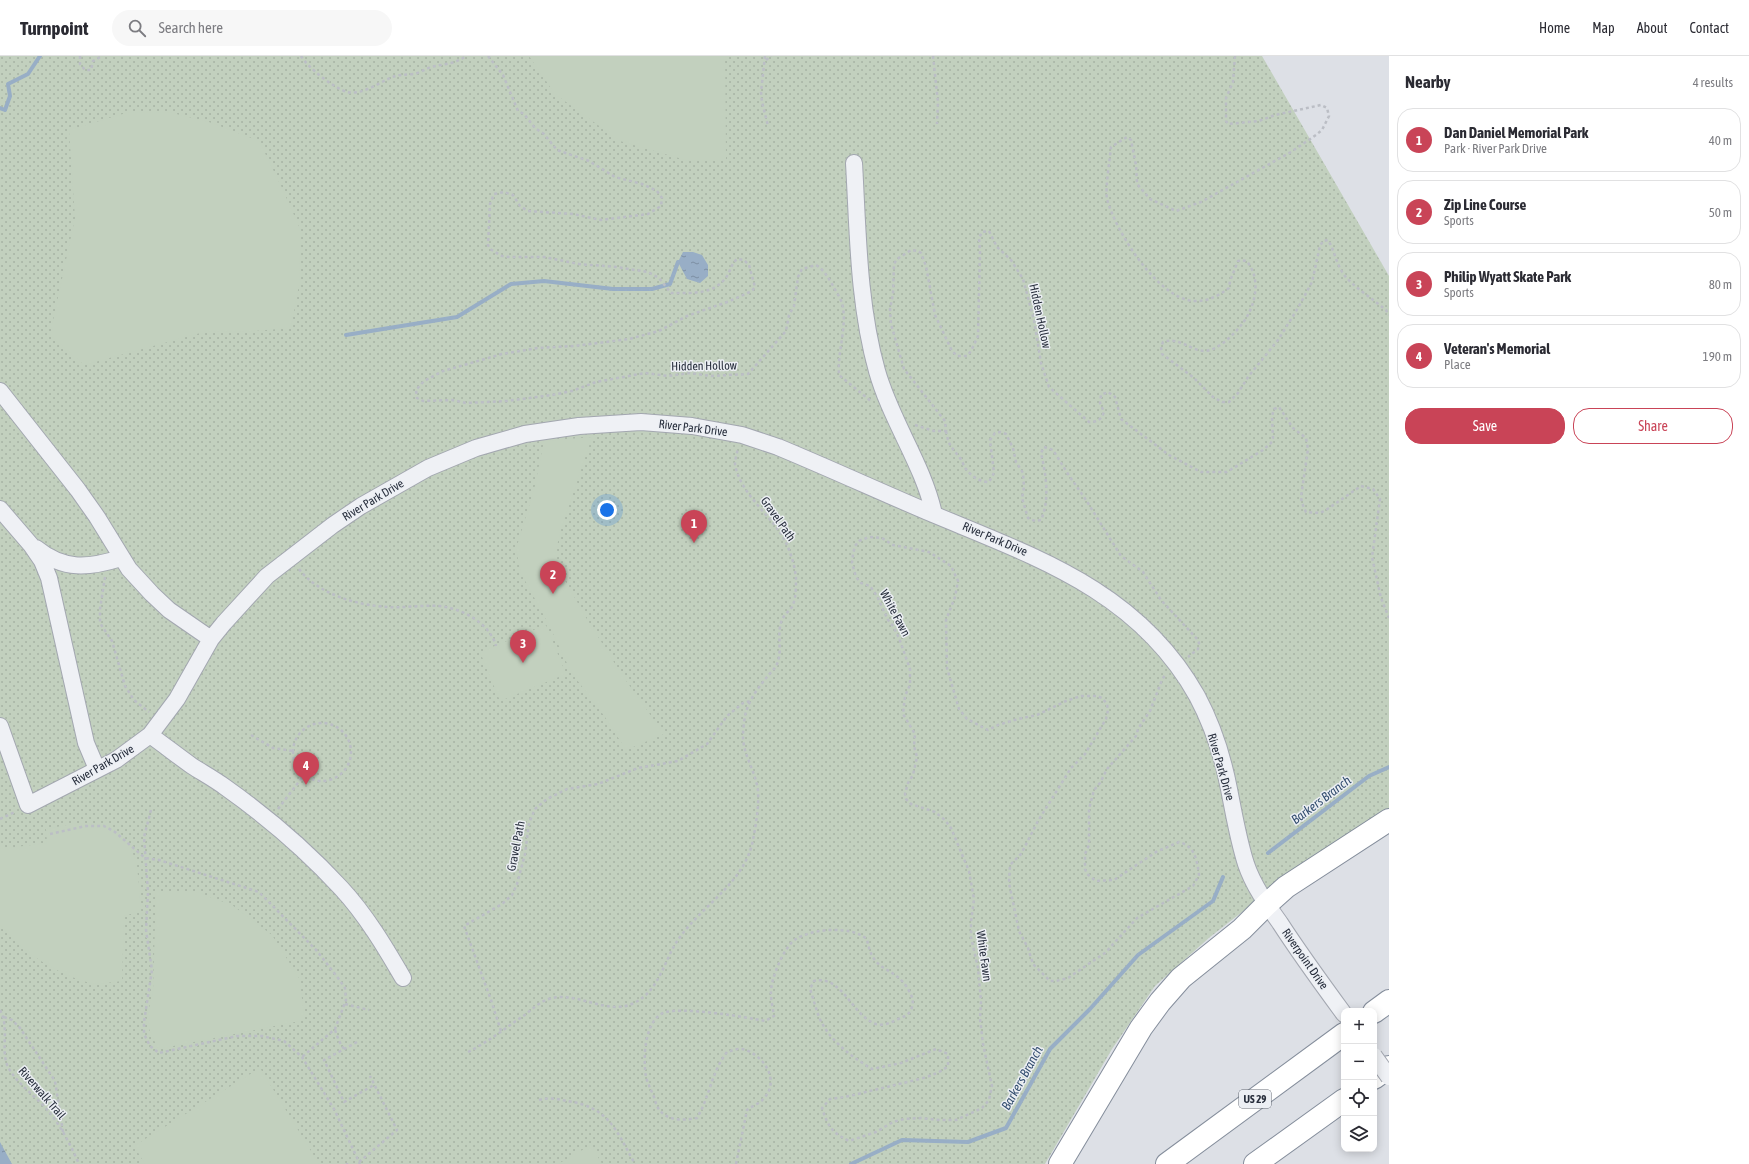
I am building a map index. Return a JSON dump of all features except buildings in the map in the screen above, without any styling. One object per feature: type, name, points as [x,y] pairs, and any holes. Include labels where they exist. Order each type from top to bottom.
[{"type":"highway","points":[[1060,1164],[1141,1028],[1160,1002],[1182,978],[1242,929],[1286,887],[1389,820]]},
{"type":"highway","points":[[1377,1010],[1389,1001]]},
{"type":"highway","name":"US 29","points":[[1166,1164],[1341,1036]]},
{"type":"highway","points":[[1377,1076],[1389,1067]]},
{"type":"highway","points":[[1255,1164],[1341,1102]]},
{"type":"street","points":[[854,163],[861,282],[867,327],[877,372],[894,416],[930,494],[934,514]]},
{"type":"street","points":[[0,391],[78,490],[97,517],[121,558],[138,579],[163,605],[211,639]]},
{"type":"street","name":"River Park Drive","points":[[0,726],[28,805],[122,756],[150,735],[163,720],[211,639],[246,598],[267,576],[361,506],[428,468],[476,448],[525,434],[579,426],[641,422],[692,426],[742,435],[778,447],[1032,555],[1101,593],[1121,607],[1148,630],[1167,652],[1196,696],[1208,720],[1220,753],[1229,787],[1236,828],[1246,865],[1267,904]]},
{"type":"street","points":[[0,509],[31,545],[42,561],[49,578],[86,743],[97,769]]},
{"type":"street","points":[[31,545],[44,555],[68,565],[84,566],[106,563],[121,558]]},
{"type":"street","points":[[150,735],[192,766],[225,787],[269,821],[314,861],[342,889],[372,927],[403,978]]},
{"type":"street","name":"Riverpoint Drive","points":[[1267,904],[1341,1010]]},
{"type":"street","points":[[1377,1060],[1389,1077]]},
{"type":"path","points":[[80,56],[80,64],[84,70],[91,70],[93,61],[102,56]]},
{"type":"path","points":[[302,56],[310,66],[333,85],[347,92],[361,92],[392,77],[403,74],[415,74],[430,68],[453,63],[466,56]]},
{"type":"path","name":"Hidden Hollow","points":[[488,56],[503,75],[518,111],[524,114],[535,128],[544,134],[557,150],[589,161],[616,177],[642,184],[657,191],[662,198],[661,206],[648,214],[601,220],[573,214],[528,211],[520,206],[513,195],[499,192],[494,194],[490,204],[488,245],[490,249],[502,256],[544,257],[579,264],[616,267],[648,272],[659,278],[671,293],[709,291],[724,280],[732,263],[737,259],[744,260],[749,265],[755,287],[752,291],[738,298],[687,316],[659,332],[630,339],[574,346],[537,348],[502,354],[443,371],[424,381],[416,390],[417,398],[424,401],[452,400],[466,403],[507,401],[552,396],[572,391],[596,382],[645,373],[668,376],[690,373],[711,376],[748,374],[786,332],[789,315],[794,306],[798,277],[802,269],[816,265],[821,268],[828,277],[842,304],[843,322],[838,363],[839,375],[879,408],[894,416],[934,431],[946,431],[946,421],[904,369],[891,324],[890,309],[893,294],[894,264],[897,259],[911,250],[921,253],[926,266],[935,315],[952,351],[957,356],[967,356],[971,352],[978,336],[980,252],[978,238],[982,232],[989,231],[997,247],[1011,260],[1023,279],[1034,320],[1041,363],[1049,386],[1089,422],[1095,422],[1102,418],[1104,412],[1100,402],[1101,394],[1108,392],[1115,397],[1121,420],[1169,455],[1201,472],[1227,472],[1263,450],[1271,443],[1272,416],[1274,409],[1279,407],[1293,428],[1306,438],[1308,449],[1301,497],[1306,512],[1320,513],[1362,486],[1373,489],[1380,499],[1372,557],[1381,598],[1389,618]]},
{"type":"path","points":[[765,56],[766,61],[761,92],[768,126]]},
{"type":"path","points":[[766,61],[771,56]]},
{"type":"path","points":[[933,56],[938,102],[937,124]]},
{"type":"path","points":[[1236,56],[1233,82],[1226,98],[1226,121],[1228,124],[1259,122],[1275,115],[1321,106],[1327,108],[1329,116],[1322,130],[1291,152],[1201,202],[1176,211],[1150,199],[1137,184],[1136,165],[1131,140],[1127,137],[1110,147],[1107,197],[1121,233],[1147,270],[1168,290],[1192,301],[1206,300],[1218,297],[1229,288],[1230,281],[1238,261],[1244,260],[1248,262],[1254,272],[1256,284],[1255,295],[1250,308],[1243,323],[1225,343],[1213,350],[1203,351],[1193,350],[1183,342],[1167,340],[1163,342],[1162,354],[1194,378],[1213,397],[1222,402],[1229,402],[1238,393],[1248,377],[1278,340],[1312,282],[1320,246],[1323,241],[1328,240],[1334,248],[1339,265],[1345,276],[1386,310],[1389,315]]},
{"type":"path","name":"White Fawn","points":[[736,1164],[747,1110],[764,1099],[772,1082],[768,1070],[762,1060],[742,1049],[727,1052],[717,1067],[705,1104],[697,1118],[673,1119],[663,1114],[658,1108],[647,1078],[644,1056],[648,1034],[652,1022],[663,1013],[674,1011],[737,1016],[765,1021],[774,1016],[771,995],[772,983],[779,963],[796,938],[810,933],[828,930],[847,930],[858,933],[867,939],[873,959],[880,966],[900,978],[905,983],[913,998],[913,1006],[909,1014],[886,1024],[875,1024],[863,1015],[831,982],[822,979],[814,981],[810,989],[822,1024],[841,1047],[855,1059],[872,1069],[901,1063],[936,1048],[948,1054],[948,1066],[943,1071],[902,1084],[848,1097],[830,1099],[822,1108],[827,1121],[836,1134],[849,1141],[876,1132],[893,1122],[904,1119],[956,1120],[982,1108],[989,1100],[992,1086],[983,1044],[980,1019],[981,1001],[978,968],[971,937],[974,899],[969,871],[951,828],[945,820],[935,812],[911,804],[906,799],[905,794],[908,783],[913,776],[917,757],[914,746],[915,734],[903,714],[903,707],[910,685],[910,669],[906,653],[877,596],[870,586],[861,583],[856,578],[852,563],[855,546],[859,541],[869,537],[882,538],[893,545],[929,552],[951,566],[958,581],[955,597],[946,620],[947,668],[959,709],[967,719],[975,725],[988,730],[998,725],[1036,715],[1066,701],[1081,696],[1097,696],[1102,698],[1106,704],[1108,710],[1106,719],[1102,726],[1085,754],[1071,768],[1058,788],[1052,801],[1038,821],[1021,854],[1010,865],[1009,882],[1019,931],[1028,948],[1033,964],[1050,981],[1068,978],[1105,953],[1137,918],[1193,886],[1199,875],[1197,862],[1192,849],[1187,844],[1179,842],[1156,852],[1114,880],[1096,881],[1087,874],[1084,869],[1085,854],[1089,845],[1089,809],[1094,790],[1108,769],[1136,736],[1138,729],[1150,711],[1162,680],[1168,672],[1198,649],[1198,640],[1161,600],[1143,572],[1121,556],[1053,450],[1044,447],[1041,453],[1046,475],[1045,510],[1041,520],[1035,521],[1028,518],[1024,509],[1022,498],[1024,487],[1023,473],[1016,462],[1013,448],[1006,434],[1000,432],[995,433],[990,440],[994,473],[989,482],[985,482],[978,480],[966,469],[961,459],[948,445],[946,431]]},
{"type":"path","name":"Gravel Path","points":[[468,1052],[546,999],[565,997],[605,1006],[621,1006],[633,1004],[640,999],[655,985],[679,938],[700,913],[722,894],[739,871],[752,842],[758,802],[758,789],[745,751],[742,736],[746,712],[750,701],[776,665],[780,654],[782,619],[792,607],[796,579],[793,563],[786,542],[746,489],[737,472],[735,462],[742,435]]},
{"type":"path","points":[[290,558],[312,583],[325,591],[339,596],[370,605],[387,607],[434,606],[454,610],[473,618],[485,627],[494,638],[496,646]]},
{"type":"path","points":[[106,563],[100,609],[100,623],[112,642],[125,686],[134,700],[163,720]]},
{"type":"path","name":"Gravel Path","points":[[501,1031],[464,926],[502,904],[512,895],[517,884],[525,854],[529,823],[535,809],[547,799],[567,789],[598,784],[638,768],[678,761],[707,744],[727,716],[742,703],[750,701]]},
{"type":"path","points":[[327,723],[334,725],[345,734],[349,740],[352,754],[350,761],[342,774],[336,778],[320,781],[313,780],[304,775],[296,765],[293,751],[294,743],[302,731],[314,724],[327,723]]},
{"type":"path","points":[[252,735],[275,749],[293,751]]},
{"type":"path","points":[[269,821],[304,775]]},
{"type":"path","points":[[151,810],[144,837],[148,892],[146,930],[152,970],[144,1022],[144,1034],[150,1046],[159,1053],[217,1039],[237,1036],[262,1036],[284,1041],[302,1057],[334,1109],[360,1163],[397,1130],[370,1076]]},
{"type":"path","points":[[50,834],[86,826],[104,826],[114,832],[145,858],[159,860],[259,892],[317,951],[345,988],[346,1000],[335,1029],[302,1057]]},
{"type":"path","points":[[345,1004],[369,1010]]},
{"type":"path","name":"Riverwalk Trail","points":[[0,1010],[4,1017],[5,1052],[8,1066],[15,1077],[50,1113],[63,1133],[79,1164]]},
{"type":"path","name":"Riverwalk Trail","points":[[4,1017],[12,1020],[20,1028],[55,1081],[63,1133]]},
{"type":"path","points":[[335,1029],[344,1050]]},
{"type":"path","points":[[357,1042],[324,1060],[344,1102],[374,1085]]},
{"type":"path","points":[[539,1100],[554,1099],[582,1103],[600,1112],[616,1130],[635,1164]]},
{"type":"green space","points":[[0,56],[1262,56],[1389,276],[1389,811],[1304,864],[1210,937],[1155,986],[1112,1049],[1045,1164],[6,1164],[0,1154]]},
{"type":"green space","points":[[529,56],[725,56],[726,160],[689,161],[620,141],[555,94]]},
{"type":"green space","points":[[168,112],[209,122],[259,141],[301,231],[299,285],[291,328],[254,331],[204,332],[84,365],[50,335],[75,218],[69,130],[126,113]]},
{"type":"green space","points":[[592,437],[560,532],[554,561],[585,616],[622,675],[664,734],[626,750],[605,717],[571,672],[550,627],[521,573],[516,549],[534,490],[544,441]]},
{"type":"green space","points":[[546,625],[566,674],[500,701],[480,652]]},
{"type":"green space","points":[[77,823],[104,824],[110,826],[128,843],[133,853],[138,875],[141,911],[124,916],[122,981],[95,984],[79,980],[53,968],[17,943],[0,924],[0,849],[47,843],[46,829]]},
{"type":"green space","points":[[156,892],[196,892],[232,905],[272,935],[299,978],[305,1020],[158,1049],[146,1022],[153,991]]},
{"type":"green space","points":[[260,1068],[319,1164],[145,1164],[134,1146]]},
{"type":"green space","points":[[591,1145],[602,1164],[558,1164]]},
{"type":"water","points":[[683,252],[693,252],[702,255],[708,265],[708,276],[700,283],[687,279],[678,262]]},
{"type":"water","points":[[0,1142],[12,1164],[0,1164]]},
{"type":"waterway","points":[[0,108],[5,110],[10,96],[8,84],[28,74],[40,56]]},
{"type":"waterway","points":[[346,335],[457,317],[511,284],[544,281],[613,289],[652,289],[670,284],[678,262]]},
{"type":"waterway","name":"Barkers Branch","points":[[1268,853],[1369,776],[1389,767]]},
{"type":"waterway","name":"Barkers Branch","points":[[851,1164],[902,1140],[968,1142],[1006,1128],[1050,1049],[1090,1009],[1138,955],[1213,901],[1223,877]]},
{"type":"place","name":"Dan Daniel Memorial Park","points":[[694,543]]},
{"type":"place","name":"Zip Line Course","points":[[553,594]]},
{"type":"place","name":"Philip Wyatt Skate Park","points":[[523,663]]},
{"type":"place","name":"Veteran's Memorial","points":[[306,785]]}]
